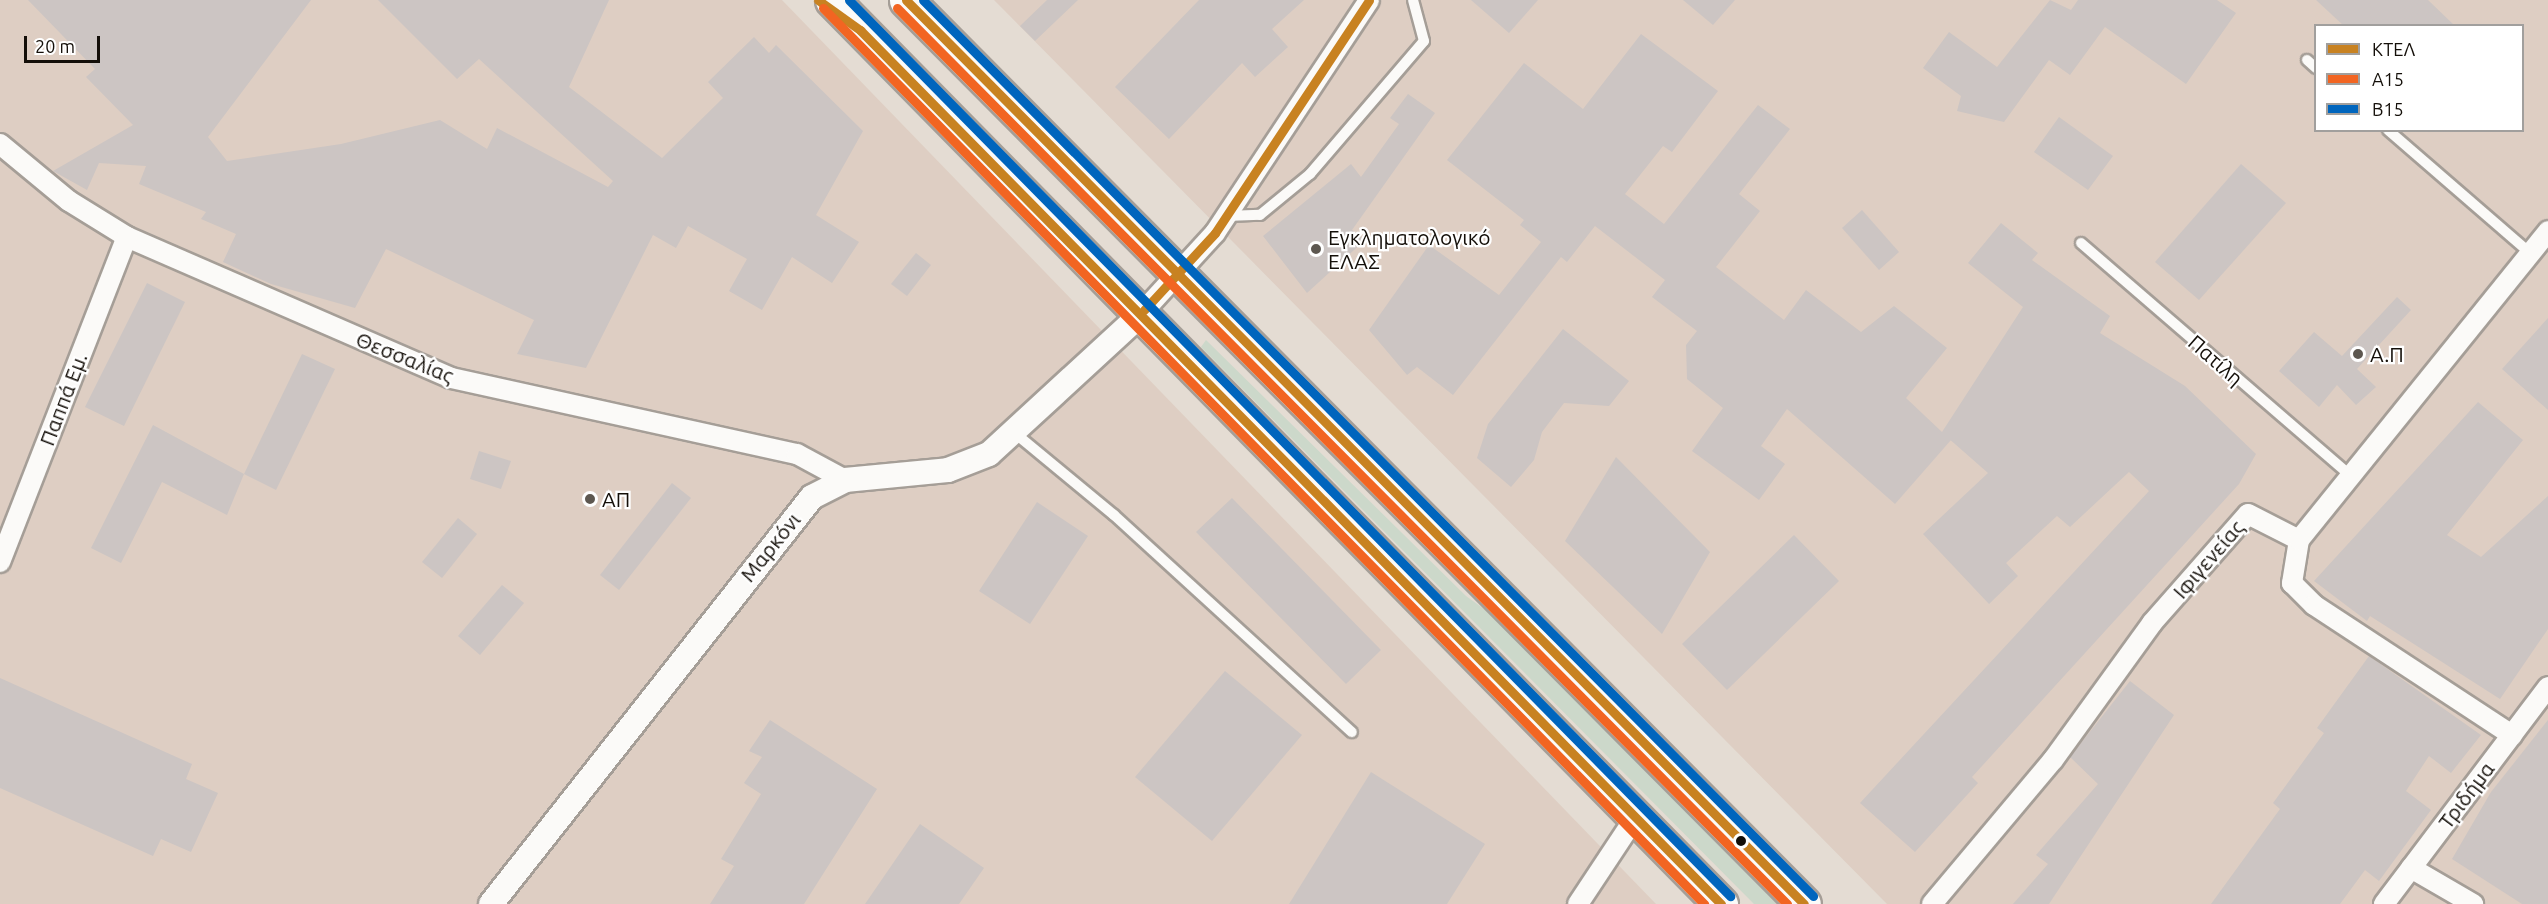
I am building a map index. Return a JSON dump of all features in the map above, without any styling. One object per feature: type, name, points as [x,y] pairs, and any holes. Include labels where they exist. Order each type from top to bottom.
[{"type":"highway","points":[[818,0],[860,30]]},
{"type":"highway","points":[[832,0],[1138,316],[1721,904]]},
{"type":"highway","points":[[906,0],[1804,904]]},
{"type":"street","points":[[1138,316],[1180,274],[1226,216],[1369,0]]},
{"type":"street","name":"Θεσσαλίας","points":[[5,156],[69,201],[127,237],[451,378],[787,451],[815,460],[845,480]]},
{"type":"street","points":[[2512,735],[2314,605],[2292,583],[2299,540],[2548,231]]},
{"type":"street","name":"Παππά Εμ.","points":[[0,562],[127,237]]},
{"type":"street","name":"Μαρκόνι","points":[[491,904],[798,511],[812,497],[845,480],[948,470],[989,454],[1016,434],[1138,316]]},
{"type":"street","name":"Ιφιγενείας","points":[[1932,904],[2053,760],[2152,623],[2248,514],[2299,540]]},
{"type":"street","name":"Τριδήμα","points":[[2384,904],[2548,687]]},
{"type":"street","points":[[1578,904],[1635,818]]},
{"type":"street","points":[[2411,868],[2473,904]]},
{"type":"lane","points":[[1226,216],[1260,215],[1310,174],[1424,41],[1413,0]]},
{"type":"lane","points":[[2390,132],[2529,252]]},
{"type":"lane","name":"Πατίλη","points":[[2081,243],[2351,476]]},
{"type":"lane","points":[[1016,434],[1114,515],[1352,732]]},
{"type":"shaded area","points":[[0,0],[782,0],[1656,904],[0,904]]},
{"type":"shaded area","points":[[994,0],[2548,0],[2548,904],[1887,904]]},
{"type":"green space","points":[[1206,340],[1466,596],[1498,619],[1782,904],[1754,904],[1201,347]]},
{"type":"building","points":[[28,0],[311,0],[208,137],[227,161],[341,144],[440,120],[487,149],[497,128],[608,187],[613,181],[479,59],[457,79],[378,0],[609,0],[569,87],[662,158],[723,98],[708,82],[754,37],[769,53],[776,45],[863,131],[816,215],[859,242],[832,283],[792,257],[762,310],[729,291],[747,259],[688,226],[676,248],[653,235],[586,368],[517,354],[534,320],[386,249],[355,308],[271,284],[223,262],[236,234],[201,219],[206,212],[139,184],[146,166],[99,163],[87,190],[53,171],[133,125],[86,77],[95,69]]},
{"type":"building","points":[[1047,0],[1078,0],[1035,41],[1020,26]]},
{"type":"building","points":[[1199,0],[1304,0],[1272,29],[1288,47],[1255,77],[1242,63],[1169,139],[1115,87]]},
{"type":"building","points":[[1471,0],[1538,0],[1509,33]]},
{"type":"building","points":[[1683,0],[1735,0],[1713,25]]},
{"type":"building","points":[[2050,0],[2071,10],[2078,0],[2217,0],[2236,13],[2186,84],[2105,27],[2070,75],[2049,60],[2004,122],[1957,111],[1961,96],[1923,68],[1949,32],[1997,67]]},
{"type":"building","points":[[2316,0],[2428,0],[2453,24],[2342,24]]},
{"type":"building","points":[[1641,34],[1718,91],[1672,152],[1663,146],[1625,194],[1664,224],[1758,105],[1790,129],[1739,194],[1760,211],[1716,267],[1784,320],[1806,290],[1861,332],[1894,306],[1947,348],[1906,398],[1942,432],[2023,307],[1968,263],[2001,223],[2038,253],[2032,260],[2110,316],[2100,333],[2185,386],[2256,454],[2239,484],[1972,777],[1978,783],[1915,852],[1860,803],[2149,491],[2129,472],[2070,527],[2057,516],[2006,563],[2018,576],[1989,604],[1923,534],[1988,473],[1951,440],[1895,504],[1787,409],[1761,446],[1785,464],[1759,500],[1692,451],[1723,408],[1687,379],[1686,345],[1697,331],[1652,297],[1665,280],[1595,226],[1567,262],[1561,257],[1453,395],[1417,367],[1407,375],[1369,330],[1429,245],[1499,295],[1541,242],[1520,225],[1524,220],[1447,160],[1524,63],[1583,109]]},
{"type":"building","points":[[1408,94],[1435,113],[1352,230],[1365,240],[1307,293],[1263,236],[1351,164],[1361,177],[1399,124],[1390,118]]},
{"type":"building","points":[[2059,117],[2113,156],[2088,190],[2034,152]]},
{"type":"building","points":[[2241,164],[2286,203],[2199,300],[2155,262]]},
{"type":"building","points":[[1862,210],[1899,252],[1879,270],[1842,228]]},
{"type":"building","points":[[916,253],[931,265],[907,296],[891,284]]},
{"type":"building","points":[[147,283],[185,302],[124,426],[85,407]]},
{"type":"building","points":[[2397,297],[2411,310],[2357,369],[2376,387],[2356,405],[2337,385],[2319,407],[2279,371],[2314,332],[2342,356]]},
{"type":"building","points":[[2548,318],[2548,410],[2502,369]]},
{"type":"building","points":[[1563,329],[1629,381],[1609,406],[1564,403],[1542,432],[1534,460],[1511,487],[1477,458],[1488,424]]},
{"type":"building","points":[[302,354],[335,369],[276,490],[244,474]]},
{"type":"building","points":[[2478,402],[2523,440],[2447,535],[2481,557],[2548,496],[2548,629],[2500,699],[2370,616],[2367,621],[2314,581]]},
{"type":"building","points":[[153,425],[244,474],[227,515],[162,482],[121,563],[91,548]]},
{"type":"building","points":[[479,451],[511,461],[501,489],[470,479]]},
{"type":"building","points":[[1616,457],[1710,552],[1662,634],[1565,541]]},
{"type":"building","points":[[672,483],[691,498],[619,590],[600,575]]},
{"type":"building","points":[[1232,498],[1381,650],[1346,684],[1196,532]]},
{"type":"building","points":[[1037,502],[1088,536],[1030,624],[979,591]]},
{"type":"building","points":[[458,518],[477,534],[442,578],[422,562]]},
{"type":"building","points":[[1794,535],[1839,581],[1727,690],[1682,644]]},
{"type":"building","points":[[502,585],[524,603],[480,655],[458,636]]},
{"type":"building","points":[[2369,656],[2481,735],[2451,773],[2429,756],[2406,791],[2431,810],[2379,881],[2365,870],[2340,904],[2211,904],[2280,809],[2273,803],[2324,733],[2317,728]]},
{"type":"building","points":[[1225,671],[1302,735],[1212,841],[1135,777]]},
{"type":"building","points":[[0,678],[192,764],[186,779],[218,793],[191,852],[161,839],[153,856],[0,788]]},
{"type":"building","points":[[2130,681],[2174,715],[2049,904],[2013,904],[2048,864],[2036,855],[2098,784],[2070,757]]},
{"type":"building","points":[[770,720],[877,789],[804,904],[710,904],[734,866],[721,859],[761,794],[744,783],[762,757],[749,751]]},
{"type":"building","points":[[2548,720],[2548,904],[2522,904],[2452,859],[2491,792]]},
{"type":"building","points":[[1371,772],[1485,844],[1447,904],[1289,904]]},
{"type":"building","points":[[920,824],[984,868],[959,904],[865,904]]},
{"type":"transit line","name":"ΚΤΕΛ","points":[[818,0],[860,30],[1721,904]]},
{"type":"transit line","name":"Β15","points":[[849,0],[1730,896]]},
{"type":"transit line","name":"ΚΤΕΛ","points":[[906,0],[1804,904]]},
{"type":"transit line","name":"Β15","points":[[923,0],[1813,896]]},
{"type":"transit line","name":"ΚΤΕΛ","points":[[1144,310],[1215,233],[1369,0]]},
{"type":"transit line","name":"Α15","points":[[823,8],[1704,904]]},
{"type":"transit line","name":"Α15","points":[[897,8],[1787,904]]},
{"type":"place","name":"Εγκληματολογικό ΕΛΑΣ","points":[[1316,249]]},
{"type":"place","name":"Α.Π","points":[[2358,354]]},
{"type":"place","name":"ΑΠ","points":[[590,499]]}]
